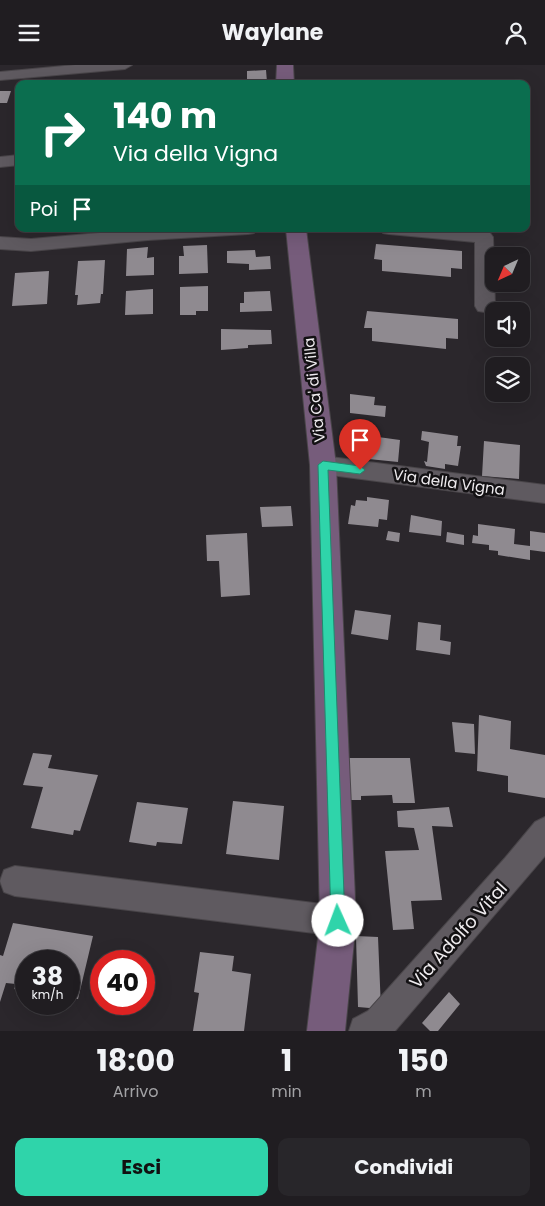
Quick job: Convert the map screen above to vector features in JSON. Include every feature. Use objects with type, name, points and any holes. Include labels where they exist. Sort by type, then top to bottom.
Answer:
[{"type":"street","points":[[0,76],[125,65]]},
{"type":"street","points":[[285,65],[285,80]]},
{"type":"street","points":[[0,162],[15,161]]},
{"type":"street","points":[[0,243],[31,245],[188,232]]},
{"type":"street","name":"Via Ca' di Villa","points":[[296,232],[323,465],[338,921],[326,1031]]},
{"type":"street","points":[[425,232],[484,237],[485,306]]},
{"type":"street","name":"Via della Vigna","points":[[323,465],[545,494]]},
{"type":"street","name":"Via Adolfo Vital","points":[[365,1031],[380,1023],[516,869],[545,831]]},
{"type":"street","points":[[15,881],[338,921]]},
{"type":"building","points":[[266,70],[267,80],[247,80],[247,71]]},
{"type":"building","points":[[0,91],[11,91],[7,103],[0,103]]},
{"type":"building","points":[[376,244],[462,251],[462,269],[451,268],[451,277],[382,271],[382,260],[374,259]]},
{"type":"building","points":[[207,245],[208,273],[179,274],[179,256],[184,256],[183,246]]},
{"type":"building","points":[[148,247],[147,258],[154,257],[154,275],[126,276],[127,249]]},
{"type":"building","points":[[255,250],[256,257],[270,256],[271,269],[249,270],[249,264],[227,263],[227,251]]},
{"type":"building","points":[[105,260],[103,294],[101,294],[100,303],[77,305],[78,295],[75,295],[78,261]]},
{"type":"building","points":[[49,271],[47,304],[12,306],[15,273]]},
{"type":"building","points":[[208,286],[208,311],[196,311],[196,315],[180,315],[180,287]]},
{"type":"building","points":[[153,289],[153,314],[125,315],[126,291]]},
{"type":"building","points":[[270,291],[272,311],[240,312],[240,303],[244,303],[244,292]]},
{"type":"building","points":[[367,311],[458,319],[458,339],[446,338],[446,349],[372,341],[372,328],[364,328]]},
{"type":"building","points":[[221,329],[271,330],[272,344],[248,345],[248,348],[221,350]]},
{"type":"building","points":[[350,394],[375,397],[374,405],[386,406],[385,417],[350,413]]},
{"type":"building","points":[[422,431],[458,436],[457,446],[461,446],[458,466],[445,464],[445,469],[426,466],[424,461],[427,462],[429,442],[421,440]]},
{"type":"building","points":[[349,433],[400,440],[398,462],[349,457],[350,444],[347,444]]},
{"type":"building","points":[[484,441],[520,445],[519,479],[482,476]]},
{"type":"building","points":[[367,497],[389,500],[387,520],[379,519],[378,527],[348,524],[351,505],[355,506],[356,500],[367,501]]},
{"type":"building","points":[[291,506],[293,526],[262,527],[260,507]]},
{"type":"building","points":[[411,515],[442,521],[441,536],[409,532]]},
{"type":"building","points":[[478,524],[515,529],[514,544],[530,546],[530,531],[545,533],[545,552],[530,550],[530,560],[498,555],[498,551],[489,550],[489,545],[472,543],[473,535],[478,536]]},
{"type":"building","points":[[388,531],[400,533],[399,542],[386,540]]},
{"type":"building","points":[[447,532],[464,535],[464,545],[446,542]]},
{"type":"building","points":[[247,533],[250,595],[221,597],[219,561],[207,561],[206,535]]},
{"type":"building","points":[[355,610],[391,615],[388,640],[351,634]]},
{"type":"building","points":[[418,622],[441,625],[440,640],[451,642],[450,655],[416,650]]},
{"type":"building","points":[[479,715],[511,721],[510,749],[545,755],[545,798],[508,792],[508,776],[477,771]]},
{"type":"building","points":[[452,722],[474,724],[475,754],[455,752]]},
{"type":"building","points":[[33,753],[52,755],[48,768],[98,775],[80,831],[74,830],[73,835],[31,828],[43,787],[23,785]]},
{"type":"building","points":[[347,758],[410,758],[415,803],[393,803],[392,795],[361,796],[361,800],[350,800]]},
{"type":"building","points":[[233,801],[284,806],[279,860],[226,854]]},
{"type":"building","points":[[137,802],[188,808],[182,844],[157,842],[156,846],[129,842]]},
{"type":"building","points":[[449,807],[453,827],[432,826],[442,900],[411,901],[414,929],[393,930],[385,851],[419,850],[414,828],[398,827],[397,811]]},
{"type":"building","points":[[13,923],[93,936],[80,991],[80,950],[15,950],[15,984],[6,983],[0,1002],[0,955],[3,956]]},
{"type":"building","points":[[356,936],[378,937],[381,1009],[358,1007]]},
{"type":"building","points":[[200,952],[234,956],[232,971],[251,974],[244,1031],[193,1031],[199,993],[194,992]]},
{"type":"building","points":[[449,992],[460,1004],[438,1031],[430,1031],[422,1023]]},
{"type":"route","points":[[338,921],[323,465],[360,470]]}]
